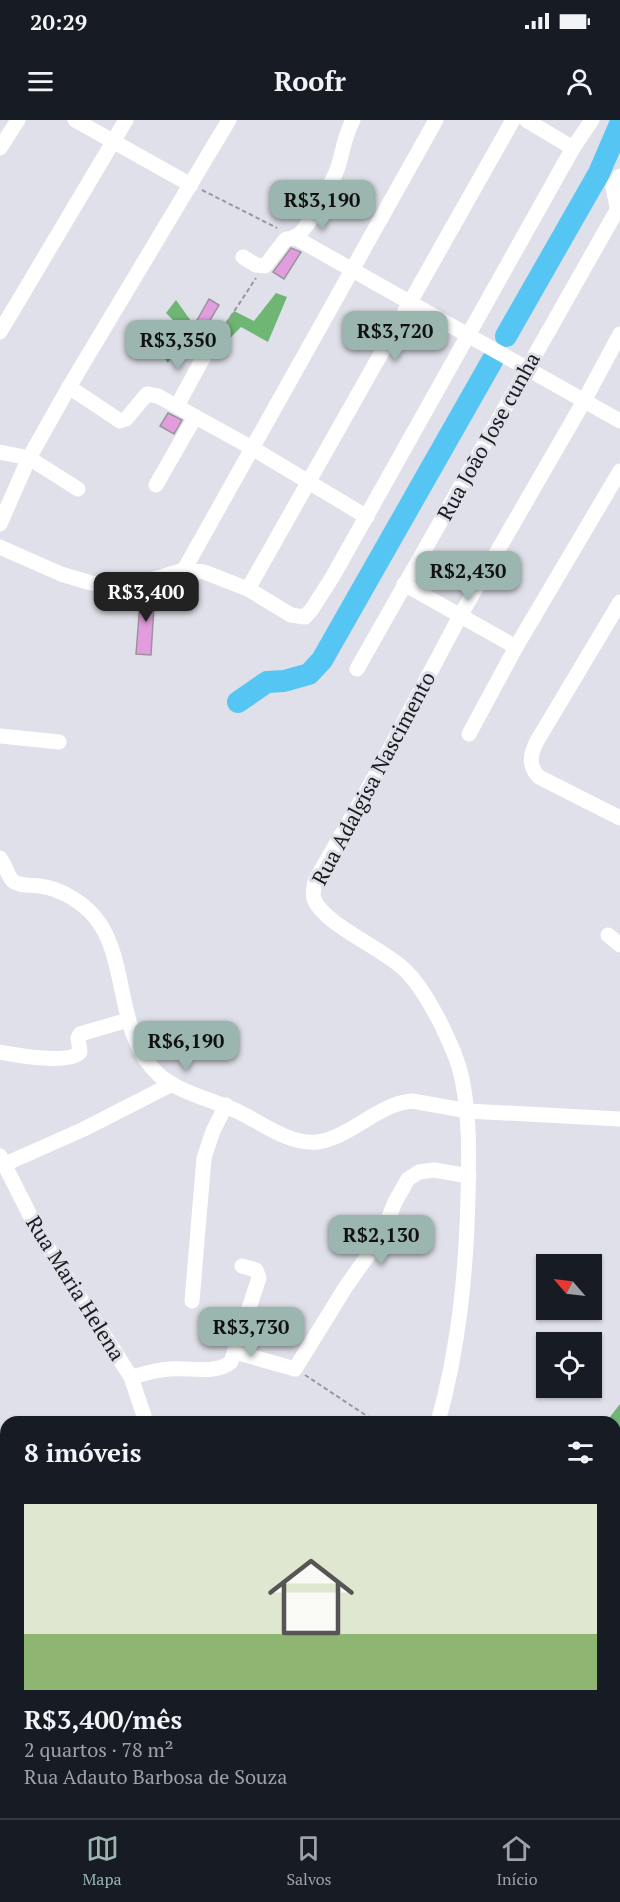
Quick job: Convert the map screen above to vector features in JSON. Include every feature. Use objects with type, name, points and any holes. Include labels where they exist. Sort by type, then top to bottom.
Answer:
[{"type":"street","points":[[0,148],[18,120]]},
{"type":"street","points":[[75,120],[191,185]]},
{"type":"street","points":[[0,332],[126,120]]},
{"type":"street","points":[[0,524],[29,458],[69,387],[229,120]]},
{"type":"street","points":[[243,256],[256,265],[265,266],[285,240],[294,237],[316,210],[338,168],[344,139],[353,120]]},
{"type":"street","points":[[184,570],[436,120]]},
{"type":"street","points":[[248,589],[513,120]]},
{"type":"street","points":[[526,120],[573,148]]},
{"type":"street","points":[[0,547],[61,574],[91,583],[118,584],[151,580],[184,570],[218,576],[248,589],[291,615],[305,617],[333,576],[573,148],[592,120]]},
{"type":"street","points":[[619,206],[613,187],[620,176]]},
{"type":"street","name":"Rua João Jose cunha","points":[[357,669],[619,206]]},
{"type":"street","points":[[294,237],[620,421]]},
{"type":"street","points":[[177,406],[208,349],[206,339],[194,331]]},
{"type":"street","name":"Rua Adalgisa Nascimento","points":[[439,1416],[455,1349],[463,1298],[469,1176],[468,1111],[462,1077],[449,1042],[414,980],[405,970],[333,921],[320,908],[313,896],[315,881],[379,769],[460,616],[620,334]]},
{"type":"street","points":[[69,387],[120,421],[126,419],[147,394],[158,396],[252,448],[367,517]]},
{"type":"street","points":[[156,485],[195,417]]},
{"type":"street","points":[[0,452],[29,458],[78,489]]},
{"type":"street","points":[[469,734],[516,647],[620,471]]},
{"type":"street","points":[[405,584],[516,647]]},
{"type":"street","points":[[620,602],[531,751],[532,766],[539,777],[620,818]]},
{"type":"street","points":[[0,736],[59,742]]},
{"type":"street","points":[[0,858],[6,864],[15,883],[61,891],[93,915],[101,925],[111,950],[128,1020],[148,1061],[159,1076],[172,1084],[226,1105],[293,1139],[312,1143],[327,1139],[383,1110],[404,1102],[419,1101],[468,1111],[620,1119]]},
{"type":"street","points":[[0,1053],[36,1058],[75,1057],[80,1052],[78,1038],[80,1034],[128,1020]]},
{"type":"street","points":[[2,1160],[84,1129],[172,1084]]},
{"type":"street","points":[[192,1301],[204,1158],[213,1131],[226,1105]]},
{"type":"street","name":"Rua Maria Helena","points":[[2,1160],[40,1237],[131,1377],[144,1416]]},
{"type":"street","points":[[235,1352],[296,1369],[334,1305],[381,1237],[395,1202],[408,1179],[419,1172],[434,1170],[469,1176]]},
{"type":"street","points":[[131,1377],[168,1369],[222,1367],[231,1362],[259,1278],[256,1270],[242,1266]]},
{"type":"path","points":[[191,185],[294,237]]},
{"type":"path","points":[[208,349],[265,266]]},
{"type":"path","points":[[296,1369],[367,1416]]},
{"type":"green space","points":[[276,293],[287,297],[268,342],[241,327],[229,339],[219,331],[234,311],[254,321]]},
{"type":"green space","points":[[176,300],[191,321],[168,363],[161,353],[177,324],[166,313]]},
{"type":"green space","points":[[620,1404],[620,1416],[611,1416]]},
{"type":"building","points":[[291,248],[301,252],[284,279],[273,272]]},
{"type":"building","points":[[209,299],[219,305],[206,327],[196,322]]},
{"type":"building","points":[[168,413],[182,420],[174,434],[160,426]]},
{"type":"building","points":[[155,589],[151,655],[136,654],[141,591]]},
{"type":"waterway","points":[[506,336],[599,173],[620,124]]},
{"type":"waterway","points":[[238,702],[267,682],[284,681],[309,674],[322,660],[492,361]]}]
